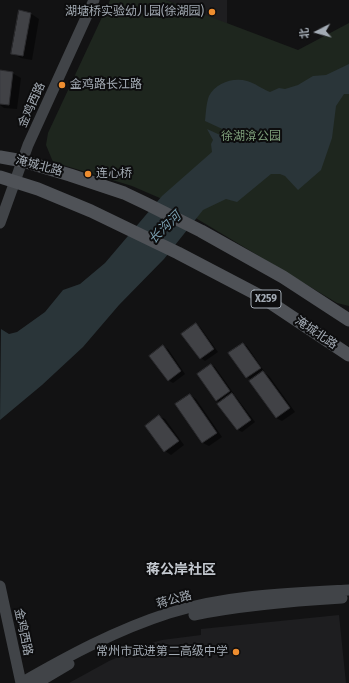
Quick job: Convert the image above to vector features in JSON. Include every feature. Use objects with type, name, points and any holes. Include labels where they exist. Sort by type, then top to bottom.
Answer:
[{"type":"main road","name":"淹城北路","points":[[0,157],[70,175],[124,193],[201,231],[283,277],[349,320]]},
{"type":"main road","name":"淹城北路","points":[[7,180],[38,189],[91,211],[178,252],[262,296],[343,345],[349,355]]},
{"type":"street","name":"金鸡西路","points":[[19,161],[29,127],[86,0]]},
{"type":"street","name":"金鸡西路","points":[[0,201],[7,180],[28,145],[94,0]]},
{"type":"street","name":"金鸡西路","points":[[0,223],[7,180]]},
{"type":"street","name":"金鸡西路","points":[[0,586],[21,683]]},
{"type":"street","name":"蒋公路","points":[[21,683],[70,654],[125,629],[170,613],[217,602],[281,593],[349,590]]},
{"type":"street","name":"蒋公路","points":[[37,683],[75,660],[132,634],[173,619],[225,608],[349,597]]},
{"type":"street","name":"金鸡西路","points":[[0,615],[14,683]]},
{"type":"shaded area","name":"湖塘桥实验幼儿园(徐湖园)","points":[[166,0],[227,0],[227,24]]},
{"type":"shaded area","name":"常州市武进第二高级中学","points":[[339,615],[346,683],[69,683],[109,661],[148,644],[162,640],[201,635],[201,629]]},
{"type":"green space","name":"徐湖渰公园","points":[[110,0],[166,0],[298,50],[349,23],[349,306],[337,303],[169,202],[132,186],[53,162],[46,145],[48,133]]},
{"type":"water","name":"长沟河","points":[[349,64],[349,94],[344,94],[336,106],[332,138],[321,170],[298,190],[285,176],[280,174],[271,174],[237,202],[226,199],[203,210],[164,259],[119,305],[83,347],[42,385],[0,420],[1,329],[9,334],[17,332],[45,312],[63,290],[80,284],[105,263],[162,196],[212,152],[211,144],[213,140],[207,129],[229,139],[231,133],[205,121],[207,102],[212,91],[220,84],[225,82],[242,80],[250,82],[270,92],[279,88],[285,89],[298,85],[313,76],[326,75]]},
{"type":"building","points":[[19,10],[31,13],[23,56],[11,54]]},
{"type":"building","points":[[0,70],[13,72],[9,105],[0,104]]},
{"type":"building","points":[[196,323],[214,349],[200,359],[181,334]]},
{"type":"building","points":[[243,343],[261,368],[246,378],[228,353]]},
{"type":"building","points":[[163,345],[181,371],[168,381],[149,356]]},
{"type":"building","points":[[211,364],[230,391],[216,401],[197,374]]},
{"type":"building","points":[[263,371],[290,408],[276,418],[249,381]]},
{"type":"building","points":[[232,393],[251,420],[237,430],[217,404]]},
{"type":"building","points":[[190,394],[217,433],[202,443],[175,404]]},
{"type":"building","points":[[159,415],[179,441],[164,452],[145,426]]},
{"type":"place","name":"湖塘桥实验幼儿园(徐湖园)","points":[[212,12]]},
{"type":"place","name":"金鸡路长江路","points":[[62,85]]},
{"type":"place","name":"连心桥","points":[[88,174]]},
{"type":"place","name":"常州市武进第二高级中学","points":[[236,652]]},
{"type":"district","name":"蒋公岸社区","points":[[181,570]]}]
